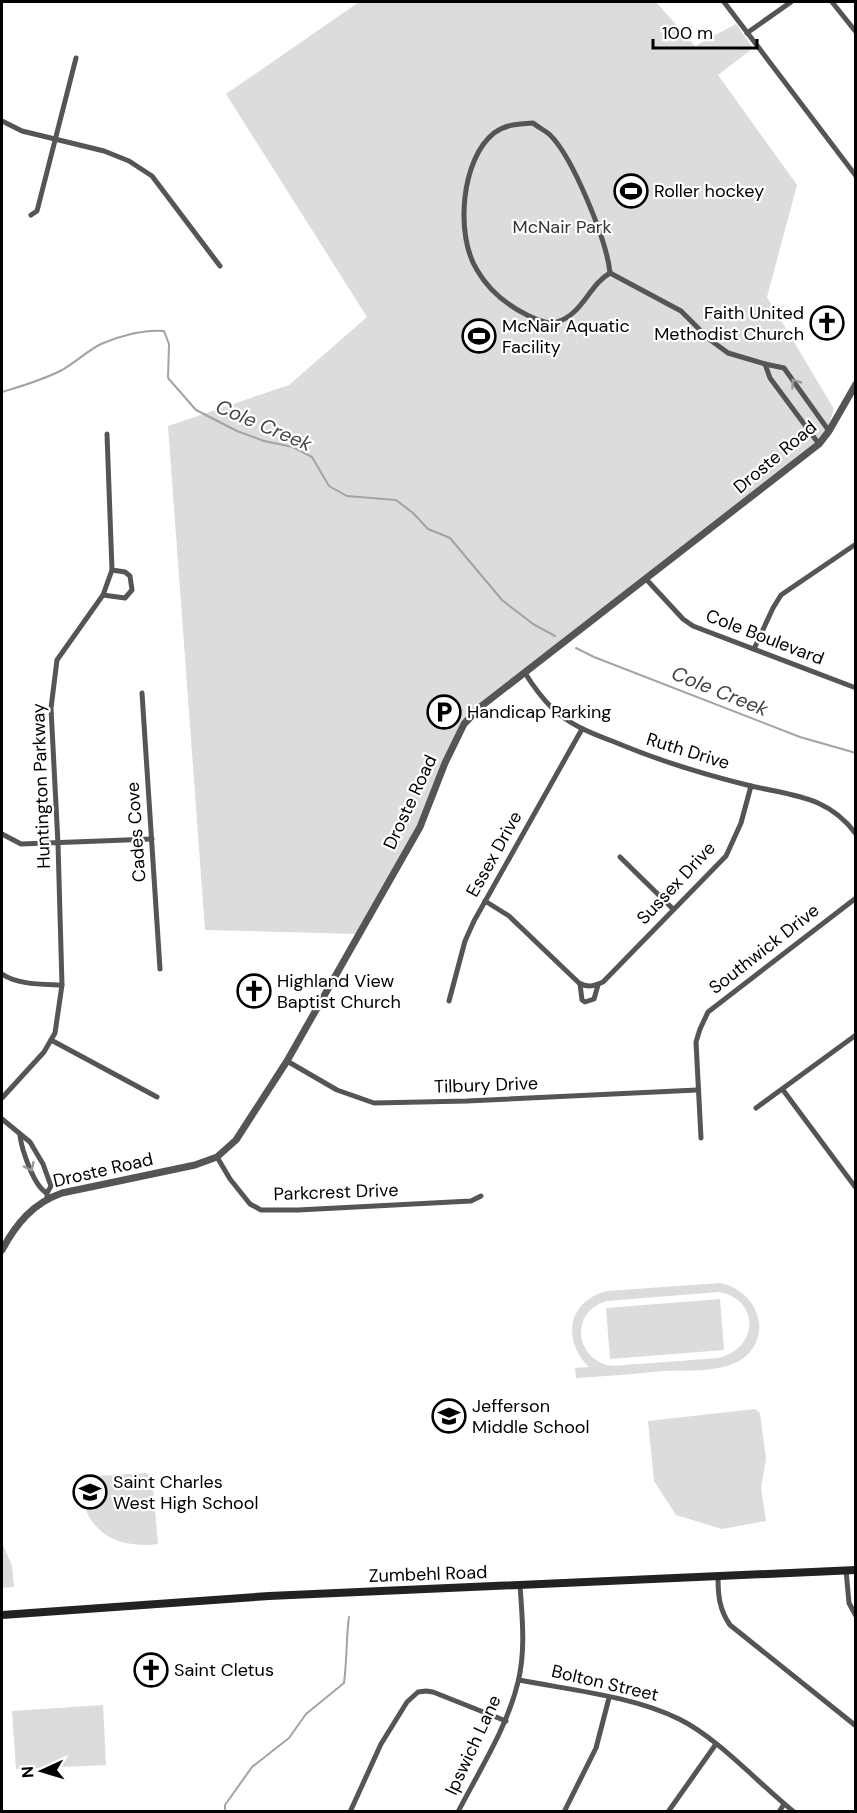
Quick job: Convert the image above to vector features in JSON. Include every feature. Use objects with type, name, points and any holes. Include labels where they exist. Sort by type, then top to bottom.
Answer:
[{"type":"main road","name":"Zumbehl Road","points":[[2,1615],[268,1596],[855,1570]]},
{"type":"street","points":[[724,2],[855,176]]},
{"type":"street","points":[[747,33],[791,2]]},
{"type":"street","points":[[832,2],[855,33]]},
{"type":"street","points":[[30,215],[37,211],[76,58]]},
{"type":"street","points":[[2,121],[22,131],[104,151],[129,161],[152,176],[220,266]]},
{"type":"street","points":[[533,123],[550,135],[566,158],[591,208],[609,260],[610,273],[600,279],[570,316],[556,323],[536,319],[515,309],[493,291],[476,268],[465,238],[463,204],[478,154],[496,132],[511,124],[533,123]]},
{"type":"street","points":[[610,273],[681,310],[709,339],[729,352],[784,368],[829,431]]},
{"type":"street","points":[[765,364],[770,378],[819,444]]},
{"type":"street","name":"Droste Road","points":[[2,1250],[23,1217],[47,1195],[195,1165],[217,1157],[241,1134],[287,1061],[420,827],[445,763],[464,724],[479,708],[819,444],[829,431],[855,384]]},
{"type":"street","name":"Huntington Parkway","points":[[2,1098],[44,1052],[55,1033],[62,985],[51,708],[57,660],[103,595],[112,570],[107,434]]},
{"type":"street","points":[[754,650],[781,595],[855,544]]},
{"type":"street","points":[[103,595],[124,598],[132,590],[130,576],[125,572],[112,570]]},
{"type":"street","name":"Cole Boulevard","points":[[646,579],[688,622],[855,688]]},
{"type":"street","name":"Ruth Drive","points":[[525,673],[535,689],[554,710],[582,729],[654,758],[818,803],[838,814],[855,834]]},
{"type":"street","name":"Cades Cove","points":[[142,693],[160,969]]},
{"type":"street","name":"Essex Drive","points":[[449,1001],[465,942],[485,901],[582,729]]},
{"type":"street","name":"Sussex Drive","points":[[485,901],[509,916],[580,984],[582,1000],[585,1002],[594,999],[598,985],[726,856],[741,823],[751,786]]},
{"type":"street","points":[[2,834],[21,844],[152,839]]},
{"type":"street","points":[[620,857],[673,909]]},
{"type":"street","name":"Southwick Drive","points":[[701,1138],[696,1042],[708,1012],[855,898]]},
{"type":"street","points":[[2,974],[9,979],[32,984],[62,985]]},
{"type":"street","points":[[580,984],[590,987],[598,985]]},
{"type":"street","points":[[756,1108],[855,1035]]},
{"type":"street","points":[[51,1041],[157,1097]]},
{"type":"street","name":"Tilbury Drive","points":[[287,1061],[337,1090],[374,1103],[478,1101],[697,1090]]},
{"type":"street","points":[[783,1090],[855,1188]]},
{"type":"street","points":[[2,1119],[30,1142],[43,1164],[51,1186],[47,1195],[38,1186],[25,1156],[20,1136]]},
{"type":"street","name":"Parkcrest Drive","points":[[217,1157],[230,1179],[250,1204],[261,1210],[471,1201],[481,1196]]},
{"type":"street","points":[[846,1570],[849,1603],[855,1616]]},
{"type":"street","points":[[718,1577],[718,1596],[723,1614],[730,1625],[855,1726]]},
{"type":"street","name":"Ipswich Lane","points":[[458,1812],[506,1721],[519,1680],[523,1639],[520,1585]]},
{"type":"street","name":"Bolton Street","points":[[519,1680],[648,1706],[682,1720],[716,1744],[794,1812]]},
{"type":"street","points":[[350,1812],[381,1744],[407,1701],[418,1692],[433,1692],[506,1721]]},
{"type":"street","points":[[564,1812],[596,1748],[609,1698]]},
{"type":"street","points":[[668,1812],[716,1744]]},
{"type":"street","points":[[779,1812],[784,1804]]},
{"type":"green space","name":"McNair Park","points":[[359,2],[656,2],[695,46],[736,24],[753,48],[718,75],[797,185],[767,297],[834,409],[825,436],[464,724],[420,827],[358,934],[205,930],[168,426],[289,385],[367,317],[226,94]]},
{"type":"green space","points":[[720,1283],[733,1287],[744,1294],[752,1304],[759,1326],[758,1338],[752,1349],[742,1359],[724,1367],[576,1378],[575,1368],[589,1367],[580,1357],[575,1346],[572,1334],[573,1323],[584,1303],[607,1291]],"holes":[[[719,1292],[732,1296],[742,1304],[747,1313],[748,1334],[742,1344],[719,1358],[611,1366],[591,1356],[582,1342],[581,1330],[586,1315],[597,1305],[607,1301]]]},
{"type":"green space","points":[[720,1299],[724,1350],[610,1359],[606,1308]]},
{"type":"green space","points":[[755,1409],[760,1413],[766,1459],[761,1488],[766,1521],[722,1529],[676,1515],[654,1481],[648,1421]]},
{"type":"green space","points":[[146,1473],[152,1476],[158,1544],[126,1543],[101,1531],[85,1509],[80,1477]]},
{"type":"green space","points":[[2,1542],[12,1566],[14,1587],[2,1588]]},
{"type":"green space","points":[[103,1705],[106,1765],[16,1769],[12,1711]]},
{"type":"waterway","name":"Cole Creek","points":[[2,392],[55,374],[108,341],[140,332],[164,331],[169,344],[168,378],[196,410],[237,431],[264,441],[293,447],[312,457],[329,486],[347,496],[396,500],[428,529],[450,538],[502,600],[533,624],[555,636]]},
{"type":"waterway","name":"Cole Creek","points":[[576,648],[800,737],[856,753]]},
{"type":"waterway","points":[[225,1812],[225,1805],[252,1767],[289,1738],[306,1714],[344,1683],[349,1617]]},
{"type":"place","name":"Roller hockey","points":[[631,191]]},
{"type":"place","name":"Faith United Methodist Church","points":[[827,323]]},
{"type":"place","name":"McNair Aquatic Facility","points":[[479,336]]},
{"type":"place","name":"Handicap Parking","points":[[444,712]]},
{"type":"place","name":"Highland View Baptist Church","points":[[254,991]]},
{"type":"place","name":"Jefferson Middle School","points":[[449,1416]]},
{"type":"place","name":"Saint Charles West High School","points":[[90,1492]]},
{"type":"place","name":"Saint Cletus","points":[[151,1670]]}]
